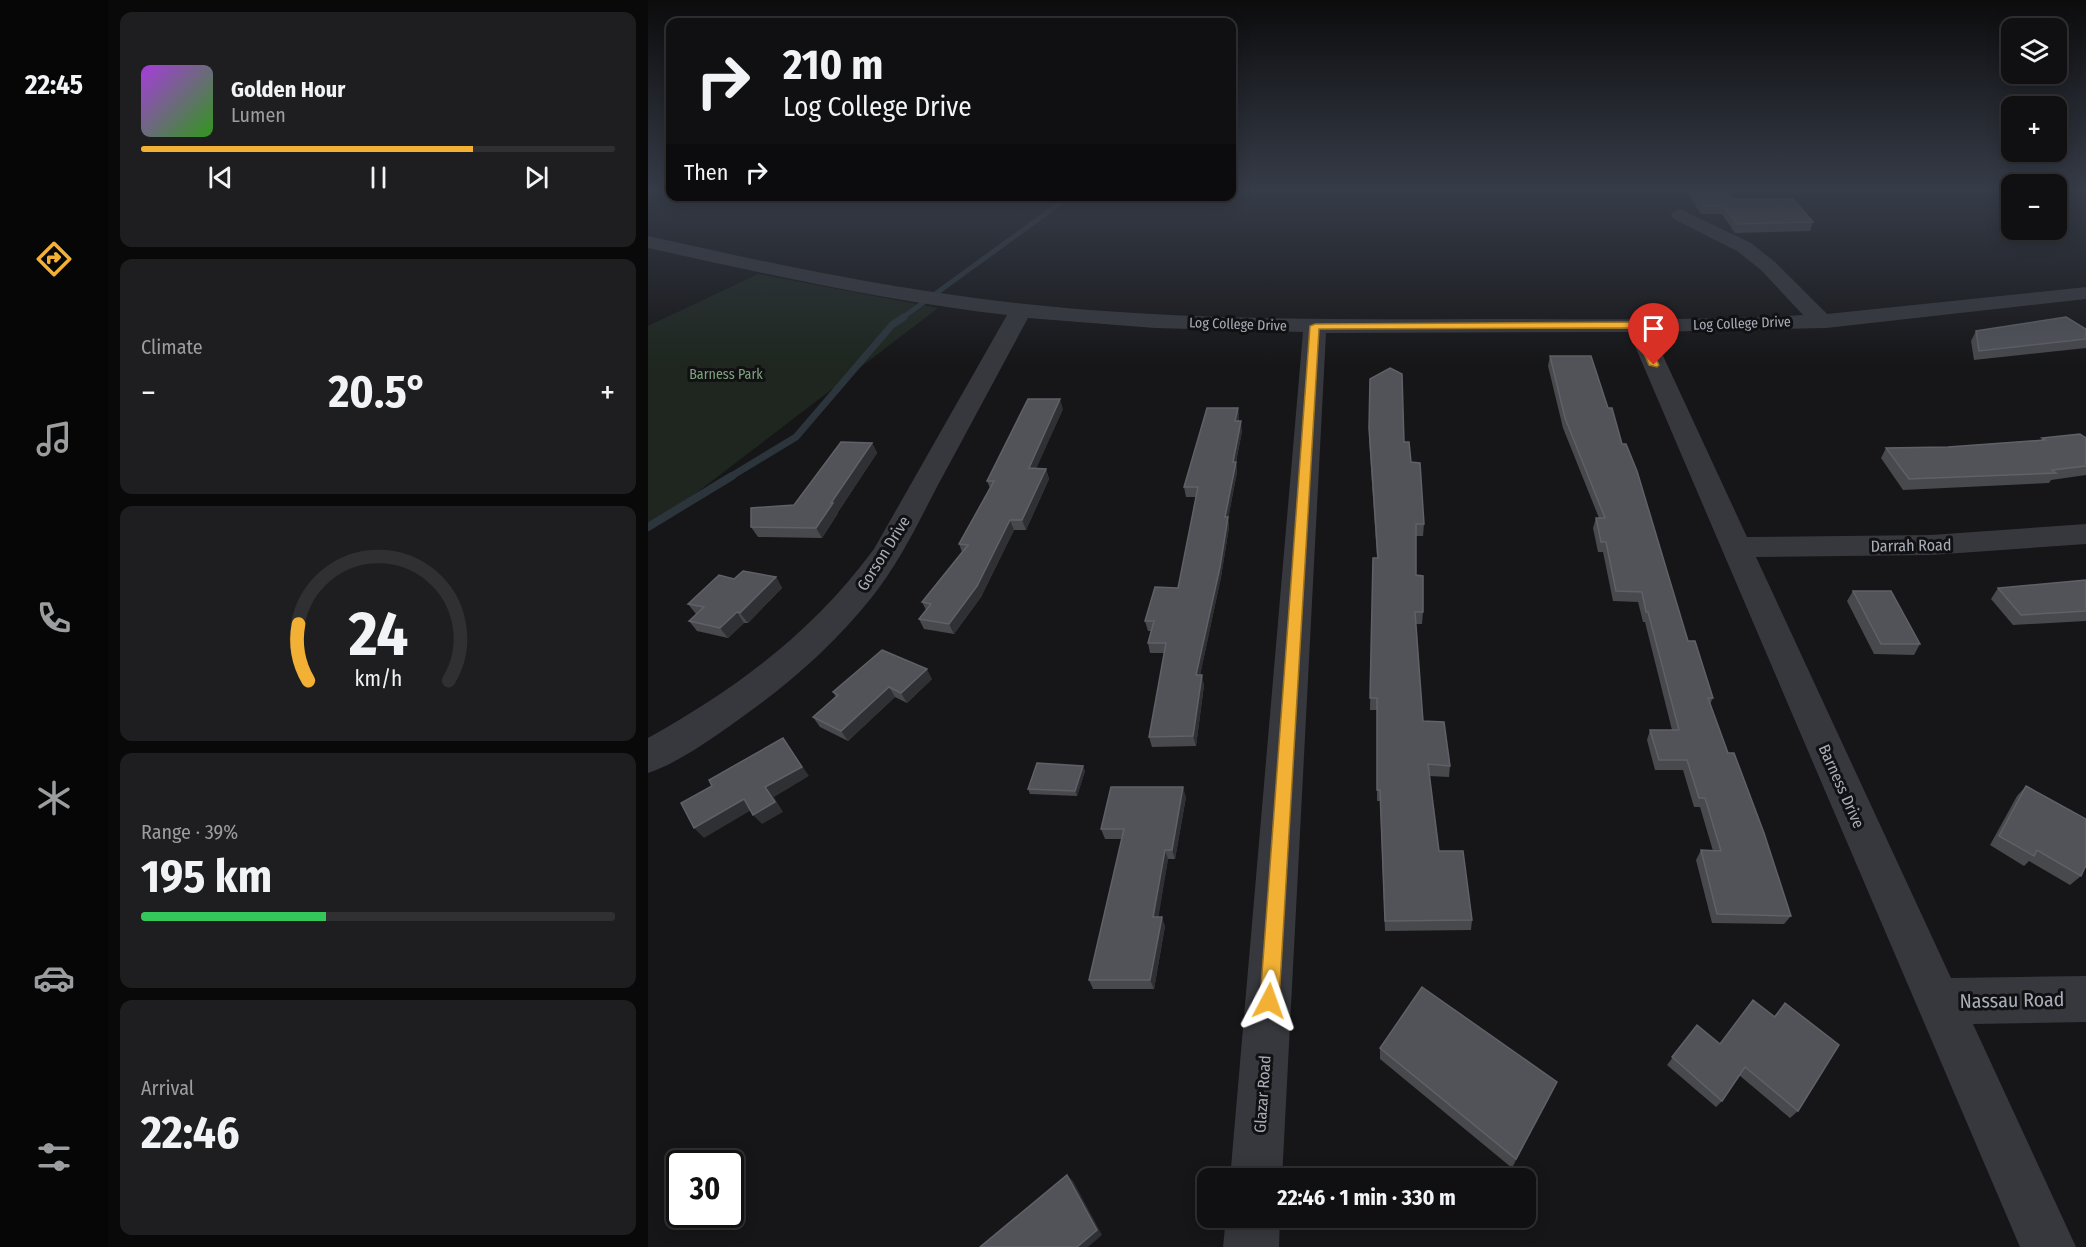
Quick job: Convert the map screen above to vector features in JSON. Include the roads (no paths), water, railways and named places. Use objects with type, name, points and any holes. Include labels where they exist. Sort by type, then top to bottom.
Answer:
[{"type":"street","name":"Log College Drive","points":[[682,249],[918,297],[1021,310],[1178,322],[1315,326],[1637,325],[1821,321],[2086,293]]},
{"type":"street","points":[[1747,249],[1768,266],[1821,321]]},
{"type":"street","name":"Gorson Drive","points":[[648,757],[723,712],[778,673],[854,599],[886,554],[1021,310]]},
{"type":"street","name":"Barness Drive","points":[[1637,325],[2048,1247]]},
{"type":"street","name":"Glazar Road","points":[[1257,1168],[1315,326]]},
{"type":"street","name":"Darrah Road","points":[[1735,547],[1931,545],[2086,534]]},
{"type":"street","name":"Nassau Road","points":[[1937,1001],[2086,999]]},
{"type":"street","points":[[1251,1247],[1252,1228]]},
{"type":"waterway","points":[[902,318],[997,249]]},
{"type":"waterway","points":[[730,477],[796,437],[892,325],[904,317]]},
{"type":"waterway","points":[[648,527],[732,476]]},
{"type":"park label","name":"Barness Park","points":[[726,374]]}]
